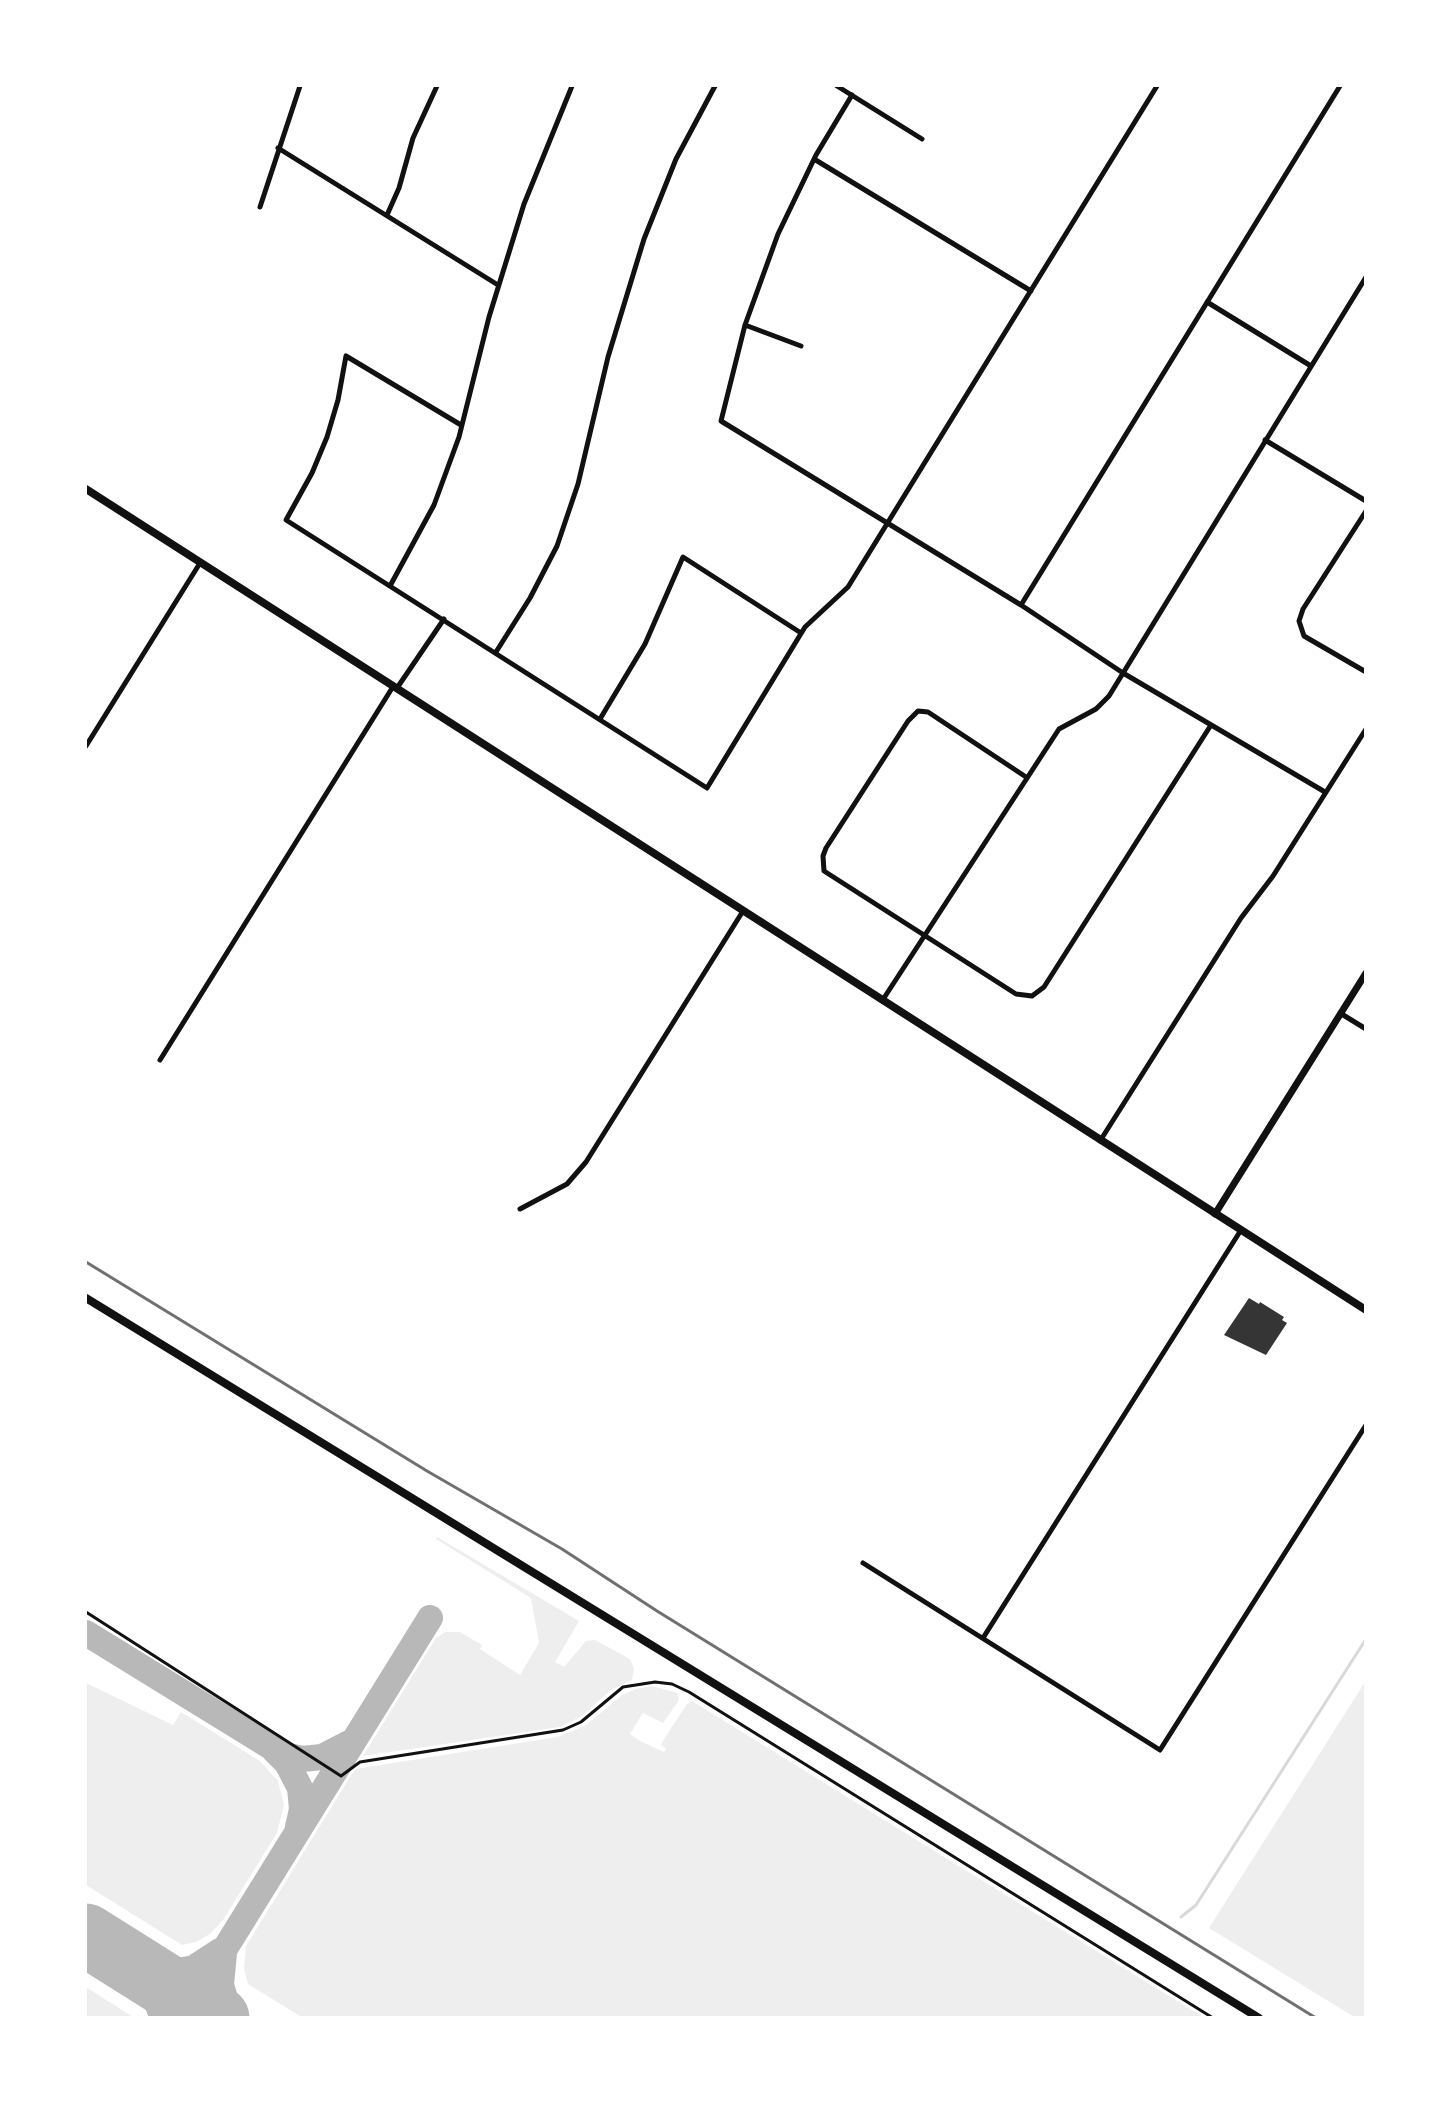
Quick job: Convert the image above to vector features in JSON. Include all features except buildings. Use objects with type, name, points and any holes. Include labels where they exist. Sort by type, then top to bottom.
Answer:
[{"type":"main road","points":[[86,489],[1365,1310]]},
{"type":"main road","points":[[86,1298],[1259,2018]]},
{"type":"street","points":[[260,207],[300,86]]},
{"type":"street","points":[[387,215],[399,188],[413,138],[437,86]]},
{"type":"street","points":[[390,586],[434,505],[461,425],[498,285],[524,204],[572,86]]},
{"type":"street","points":[[496,652],[530,598],[557,546],[578,484],[608,357],[644,239],[676,159],[715,86]]},
{"type":"street","points":[[837,86],[922,139]]},
{"type":"street","points":[[461,425],[346,356],[338,400],[327,437],[312,473],[286,520],[707,788],[801,633],[814,616],[849,587],[1157,86]]},
{"type":"street","points":[[1021,604],[1340,86]]},
{"type":"street","points":[[852,95],[814,159],[778,234],[745,326],[721,421],[1021,604],[1123,673],[1325,792]]},
{"type":"street","points":[[278,148],[498,285]]},
{"type":"street","points":[[814,159],[1031,291]]},
{"type":"street","points":[[882,1002],[1059,729],[1096,709],[1109,696],[1365,277]]},
{"type":"street","points":[[1207,302],[1311,366]]},
{"type":"street","points":[[745,326],[801,346]]},
{"type":"street","points":[[1265,440],[1365,501]]},
{"type":"street","points":[[1365,511],[1303,609],[1299,621],[1304,636],[1365,672]]},
{"type":"street","points":[[600,719],[645,644],[683,556],[801,633]]},
{"type":"street","points":[[86,746],[200,563]]},
{"type":"street","points":[[160,1060],[395,687],[444,619]]},
{"type":"street","points":[[1026,777],[928,712],[918,711],[908,721],[822,856],[824,871],[1016,994],[1030,997],[1044,987],[1211,725]]},
{"type":"street","points":[[1100,1141],[1241,918],[1273,876],[1365,729]]},
{"type":"street","points":[[520,1209],[567,1184],[586,1161],[743,911]]},
{"type":"street","points":[[1215,1214],[1365,973]]},
{"type":"street","points":[[1340,1013],[1365,1029]]},
{"type":"street","points":[[983,1638],[1241,1230]]},
{"type":"street","points":[[863,1563],[1160,1750],[1365,1425]]},
{"type":"lane","points":[[86,1612],[341,1776],[360,1762],[563,1730],[581,1722],[623,1687],[655,1682],[672,1684],[709,1704],[1213,2018]]},
{"type":"shaded area","points":[[437,1537],[579,1621],[555,1662],[564,1667],[586,1641],[595,1640],[630,1659],[634,1669],[632,1680],[611,1690],[582,1716],[560,1727],[363,1756],[436,1638],[445,1632],[460,1632],[482,1645],[480,1649],[520,1675],[539,1643],[531,1598],[436,1539]]},
{"type":"shaded area","points":[[1365,1682],[1366,2017],[1356,2018],[1209,1928]]},
{"type":"shaded area","points":[[86,1683],[173,1725],[181,1712],[260,1761],[278,1781],[284,1805],[277,1833],[223,1920],[210,1934],[196,1942],[182,1945],[86,1885]]},
{"type":"shaded area","points":[[652,1686],[678,1693],[679,1700],[663,1723],[643,1713],[630,1734],[640,1741],[664,1752],[666,1749],[661,1745],[664,1739],[687,1704],[692,1701],[1203,2017],[303,2018],[248,1984],[244,1968],[246,1946],[355,1769],[557,1737],[585,1726],[622,1695]]},
{"type":"shaded area","points":[[86,1987],[133,2017],[86,2017]]},
{"type":"waterway","points":[[1181,1917],[1196,1905],[1366,1639]]},
{"type":"taxiway","points":[[182,2018],[430,1618]]},
{"type":"taxiway","points":[[86,1633],[284,1755],[302,1759],[322,1757],[353,1741]]},
{"type":"taxiway","points":[[274,1750],[287,1763],[300,1788],[302,1809],[298,1827]]},
{"type":"taxiway","points":[[126,1960],[148,1969],[173,1972],[194,1968],[220,1951]]},
{"type":"taxiway","points":[[224,1953],[221,1985],[234,2018]]},
{"type":"taxiway","points":[[128,1963],[150,1985],[163,2018]]},
{"type":"runway","points":[[86,1935],[218,2018]]},
{"type":"railway","points":[[86,1262],[427,1471],[562,1549],[657,1611],[1316,2018]]}]
